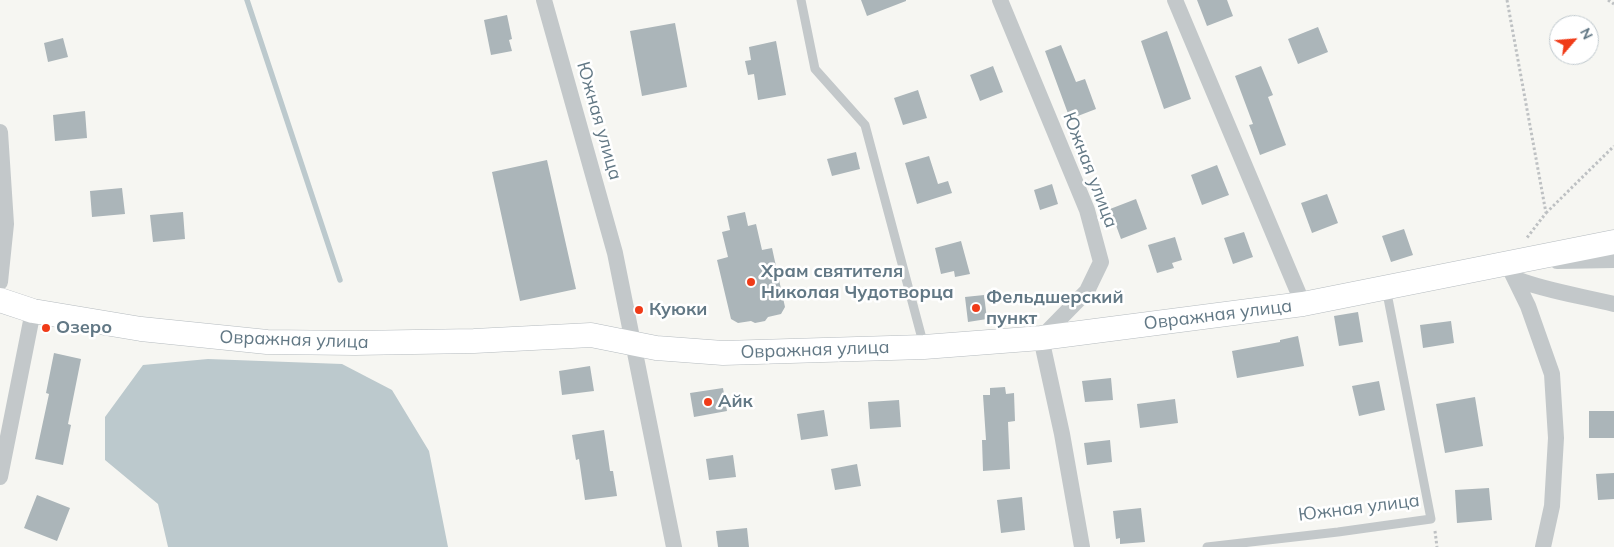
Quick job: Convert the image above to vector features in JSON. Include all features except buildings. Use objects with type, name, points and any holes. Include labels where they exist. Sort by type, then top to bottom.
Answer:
[{"type":"street","name":"Южная улица","points":[[544,0],[615,253],[644,346],[674,547]]},
{"type":"street","name":"Южная улица","points":[[1000,0],[1087,210],[1101,262],[1087,291],[1041,338]]},
{"type":"street","points":[[1175,0],[1303,304]]},
{"type":"street","points":[[0,132],[6,224],[0,282]]},
{"type":"street","name":"Овражная улица","points":[[0,300],[34,311],[164,332],[267,342],[464,341],[591,335],[644,346],[723,353],[924,347],[1041,338],[1303,304],[1386,288],[1511,271],[1614,242]]},
{"type":"street","points":[[1511,271],[1614,260]]},
{"type":"street","points":[[1511,271],[1532,286],[1578,294],[1614,304]]},
{"type":"street","points":[[1511,271],[1528,306],[1552,374],[1556,438],[1552,506],[1543,547]]},
{"type":"street","points":[[0,477],[2,458],[34,311]]},
{"type":"street","points":[[1041,338],[1062,434],[1082,547]]},
{"type":"lane","points":[[801,0],[815,69],[865,125],[924,347]]},
{"type":"lane","name":"Южная улица","points":[[1206,547],[1431,519],[1386,288]]},
{"type":"path","points":[[1507,0],[1546,213]]},
{"type":"path","points":[[1608,0],[1614,4]]},
{"type":"path","points":[[1511,271],[1546,213],[1614,146]]},
{"type":"shaded area","points":[[208,359],[342,364],[392,390],[429,451],[448,547],[168,547],[158,504],[105,460],[105,417],[143,365]]},
{"type":"waterway","points":[[247,0],[340,280]]},
{"type":"place","name":"Храм святителя Николая Чудотворца","points":[[751,282]]},
{"type":"place","name":"Фельдшерский пункт","points":[[976,308]]},
{"type":"place","name":"Куюки","points":[[639,310]]},
{"type":"place","name":"Озеро","points":[[46,328]]},
{"type":"place","name":"Айк","points":[[708,402]]}]
